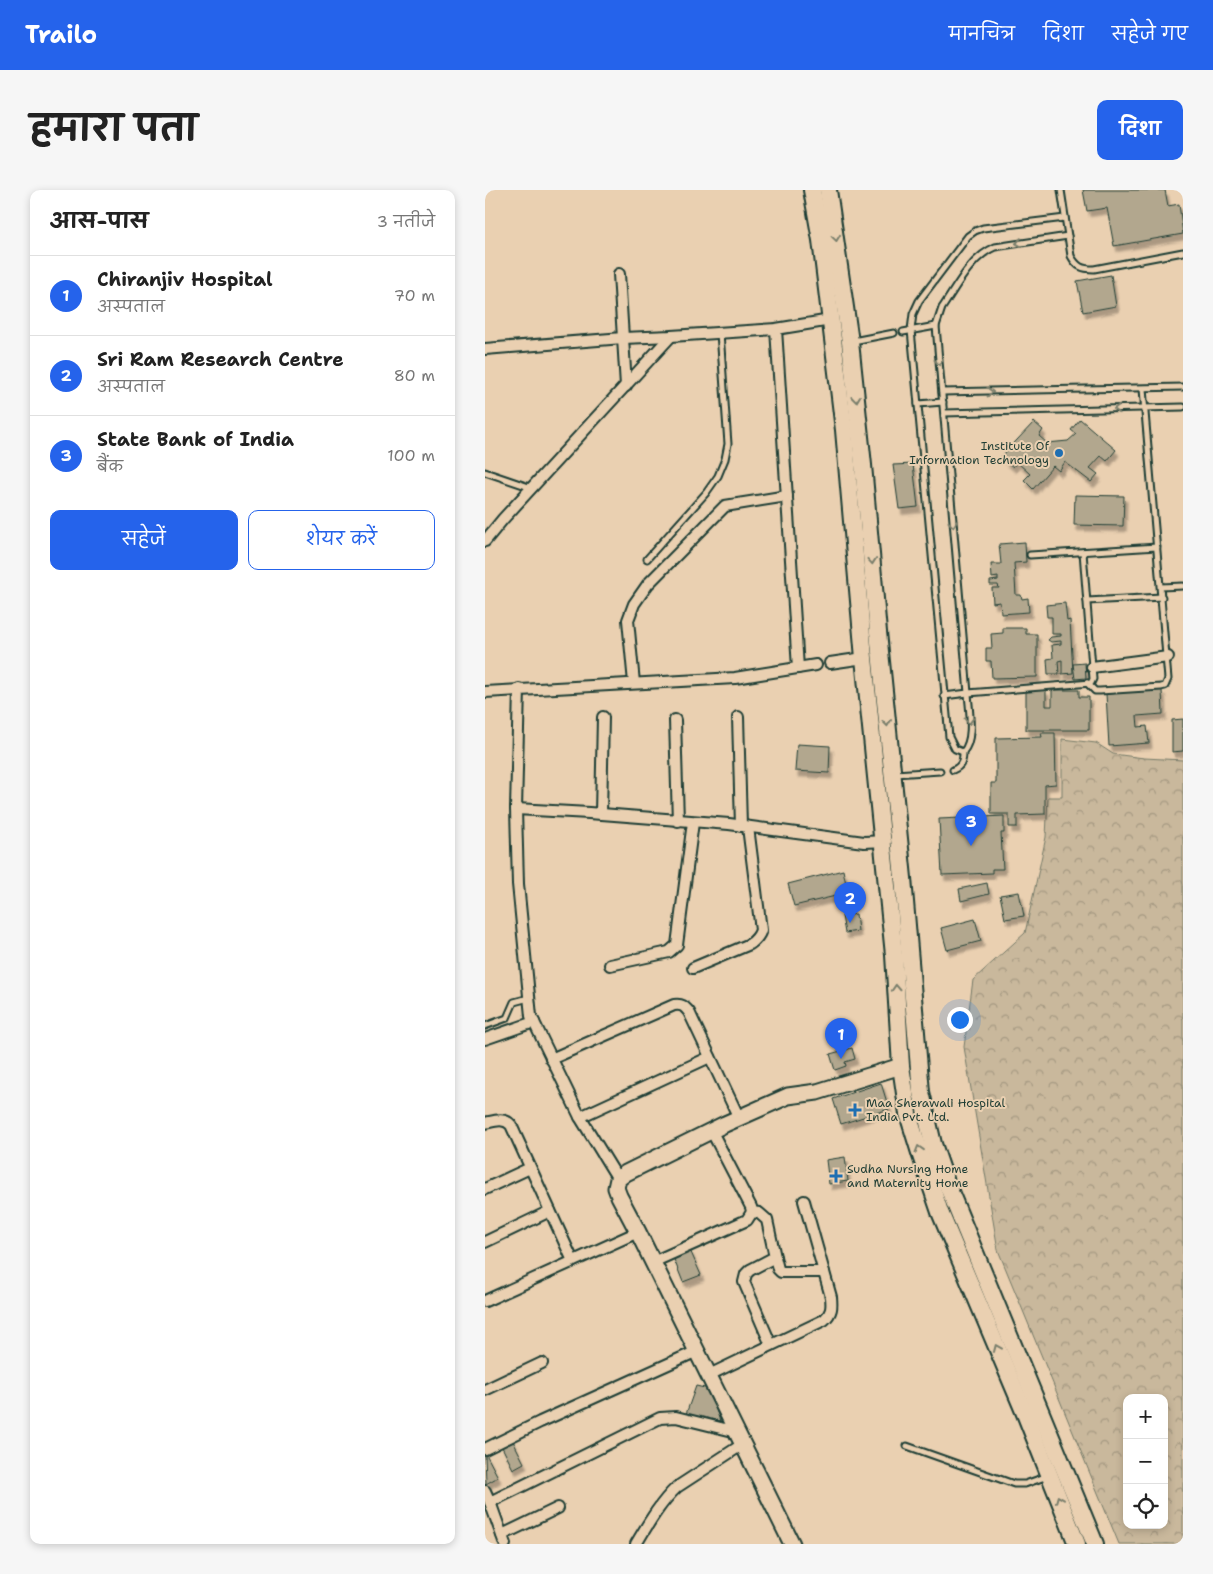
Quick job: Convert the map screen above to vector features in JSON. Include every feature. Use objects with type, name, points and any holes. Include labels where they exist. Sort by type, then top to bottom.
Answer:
[{"type":"main road","points":[[811,190],[821,240],[831,320],[842,343],[863,465],[892,774],[891,841],[895,955],[901,1066],[908,1114],[940,1212],[1077,1544]]},
{"type":"main road","points":[[828,190],[842,343],[845,430],[864,658],[891,841],[921,1092],[933,1144],[946,1182],[1095,1544]]},
{"type":"street","points":[[619,274],[626,386]]},
{"type":"street","points":[[485,350],[623,338],[776,329],[831,320]]},
{"type":"street","points":[[776,329],[798,668]]},
{"type":"street","points":[[485,541],[531,488],[671,336]]},
{"type":"street","points":[[633,683],[628,620],[634,604],[648,584],[725,506],[787,496]]},
{"type":"street","points":[[1092,667],[1167,657]]},
{"type":"street","points":[[830,663],[864,658]]},
{"type":"street","points":[[485,692],[735,678],[815,665]]},
{"type":"street","points":[[519,689],[516,809],[518,884],[531,1016],[580,1117],[618,1179]]},
{"type":"street","points":[[601,814],[603,717]]},
{"type":"street","points":[[693,968],[750,944],[756,940],[761,930],[744,826],[738,717]]},
{"type":"street","points":[[675,720],[678,821]]},
{"type":"street","points":[[516,809],[744,826],[864,842],[891,841]]},
{"type":"street","points":[[610,965],[669,952],[677,945],[693,822]]},
{"type":"street","points":[[551,1059],[674,1004],[680,1004],[685,1006],[689,1012],[739,1118]]},
{"type":"street","points":[[485,1040],[534,1022]]},
{"type":"street","points":[[580,1117],[710,1057]]},
{"type":"street","points":[[792,1544],[619,1196],[616,1188],[618,1179],[626,1173],[711,1130],[788,1096],[817,1092],[901,1066]]},
{"type":"street","points":[[485,1123],[503,1120],[511,1125],[573,1261]]},
{"type":"street","points":[[653,1262],[747,1220],[752,1212],[711,1130]]},
{"type":"street","points":[[485,1189],[530,1168]]},
{"type":"street","points":[[709,1375],[824,1320],[830,1314],[832,1307],[831,1297],[804,1201]]},
{"type":"street","points":[[485,1242],[550,1211]]},
{"type":"street","points":[[752,1212],[759,1213],[767,1220],[778,1269],[781,1272],[824,1272]]},
{"type":"street","points":[[485,1301],[638,1232]]},
{"type":"street","points":[[771,1345],[744,1282],[744,1277],[749,1270],[775,1257]]},
{"type":"street","points":[[485,1449],[697,1351]]},
{"type":"street","points":[[485,1390],[542,1363]]},
{"type":"street","points":[[490,1502],[660,1418],[676,1417],[740,1438]]},
{"type":"street","points":[[636,1544],[653,1516],[673,1491],[740,1438]]},
{"type":"street","points":[[485,1491],[503,1540],[558,1508]]},
{"type":"lane","points":[[1061,190],[1071,256],[1076,265],[1083,269],[1095,269],[1183,252]]},
{"type":"lane","points":[[963,752],[955,749],[950,743],[911,330],[913,314],[919,301],[968,236],[975,231],[983,228],[1065,218]]},
{"type":"lane","points":[[953,770],[960,767],[963,760],[963,752],[970,738],[968,693],[937,326],[942,308],[975,260],[985,251],[995,247],[1068,236]]},
{"type":"lane","points":[[903,332],[937,326]]},
{"type":"lane","points":[[647,559],[706,493],[718,476],[725,459],[728,444],[720,333]]},
{"type":"lane","points":[[842,343],[894,333]]},
{"type":"lane","points":[[942,392],[1183,387]]},
{"type":"lane","points":[[1087,683],[1095,691],[1161,687],[1165,686],[1168,679],[1143,389]]},
{"type":"lane","points":[[918,404],[943,402]]},
{"type":"lane","points":[[944,412],[1183,407]]},
{"type":"lane","points":[[485,472],[531,488]]},
{"type":"lane","points":[[1030,555],[1157,547]]},
{"type":"lane","points":[[945,696],[1091,683],[1093,679],[1083,552]]},
{"type":"lane","points":[[1161,587],[1183,586]]},
{"type":"lane","points":[[1087,601],[1162,597]]},
{"type":"lane","points":[[892,774],[940,771]]},
{"type":"lane","points":[[485,1026],[507,1018],[515,1002],[529,998]]},
{"type":"lane","points":[[907,1446],[1014,1484],[1025,1484],[1050,1476]]},
{"type":"green space","points":[[1062,739],[1096,743],[1113,754],[1183,760],[1183,1544],[1119,1544],[998,1250],[964,1047],[973,980],[1025,933],[1046,837],[1048,797],[1062,797]]},
{"type":"building","points":[[1083,190],[1165,190],[1168,206],[1179,204],[1183,234],[1114,246],[1107,208],[1087,211]]},
{"type":"building","points":[[1111,275],[1116,306],[1083,312],[1077,281]]},
{"type":"building","name":"Institute Of Information Technology","points":[[1080,419],[1116,450],[1107,461],[1101,456],[1090,468],[1098,474],[1091,482],[1065,462],[1059,471],[1053,466],[1033,489],[1024,480],[1030,474],[1017,462],[1013,467],[1001,457],[1034,422],[1043,430],[1039,436],[1047,443],[1068,441],[1076,434],[1071,430]]},
{"type":"building","points":[[913,464],[918,507],[899,509],[893,465]]},
{"type":"building","points":[[1075,495],[1124,496],[1123,526],[1074,525]]},
{"type":"building","points":[[1025,542],[1026,562],[1014,563],[1016,595],[1021,595],[1022,599],[1028,598],[1029,612],[1001,614],[1000,602],[993,603],[992,588],[999,588],[998,585],[990,585],[990,581],[998,580],[998,577],[992,578],[991,564],[1001,564],[999,544]]},
{"type":"building","points":[[1065,603],[1067,621],[1070,620],[1073,673],[1062,674],[1062,660],[1058,661],[1059,674],[1048,674],[1047,659],[1053,658],[1052,645],[1061,644],[1061,641],[1051,642],[1048,640],[1051,637],[1061,636],[1061,634],[1052,634],[1052,617],[1047,617],[1046,605]]},
{"type":"building","points":[[1003,628],[1026,628],[1026,634],[1037,634],[1037,677],[992,678],[991,661],[986,661],[986,648],[992,648],[991,634],[1003,633]]},
{"type":"building","points":[[1085,663],[1086,678],[1075,679],[1073,664]]},
{"type":"building","points":[[1026,690],[1046,690],[1046,706],[1052,706],[1052,690],[1079,690],[1079,697],[1089,697],[1089,730],[1026,730]]},
{"type":"building","points":[[1162,690],[1163,714],[1137,716],[1138,727],[1147,726],[1149,743],[1109,746],[1106,694]]},
{"type":"building","points":[[1183,719],[1183,751],[1172,752],[1172,720]]},
{"type":"building","points":[[1041,733],[1055,733],[1056,784],[1045,785],[1045,814],[1017,815],[1017,827],[1009,827],[1009,814],[991,814],[991,783],[996,783],[996,738],[1042,737]]},
{"type":"building","points":[[797,744],[830,746],[829,773],[795,771]]},
{"type":"building","points":[[1004,816],[1004,833],[1001,833],[1003,869],[992,869],[992,873],[942,875],[939,819]]},
{"type":"building","points":[[843,870],[848,893],[794,906],[788,884]]},
{"type":"building","points":[[987,883],[989,894],[961,901],[959,889]]},
{"type":"building","points":[[1019,892],[1024,916],[1005,919],[1000,895]]},
{"type":"building","points":[[856,914],[858,931],[845,933],[842,916]]},
{"type":"building","points":[[975,919],[981,941],[947,950],[941,928]]},
{"type":"building","points":[[852,1048],[855,1059],[845,1062],[846,1066],[835,1070],[830,1054]]},
{"type":"building","points":[[881,1083],[889,1109],[841,1124],[833,1099]]},
{"type":"building","points":[[845,1157],[848,1181],[829,1184],[826,1160]]},
{"type":"building","points":[[690,1250],[701,1275],[683,1282],[673,1257]]},
{"type":"building","points":[[696,1386],[709,1389],[720,1421],[686,1414]]},
{"type":"building","points":[[512,1439],[524,1463],[513,1469],[501,1445]]},
{"type":"building","points":[[485,1455],[498,1477],[486,1484]]},
{"type":"place","name":"Institute Of Information Technology","points":[[1059,453]]},
{"type":"place","name":"State Bank of India","points":[[971,846]]},
{"type":"place","name":"Sri Ram Research Centre","points":[[850,923]]},
{"type":"place","name":"Chiranjiv Hospital","points":[[841,1059]]},
{"type":"place","name":"Maa Sherawali Hospital India Pvt. Ltd.","points":[[855,1110]]},
{"type":"place","name":"Sudha Nursing Home and Maternity Home","points":[[836,1176]]}]
